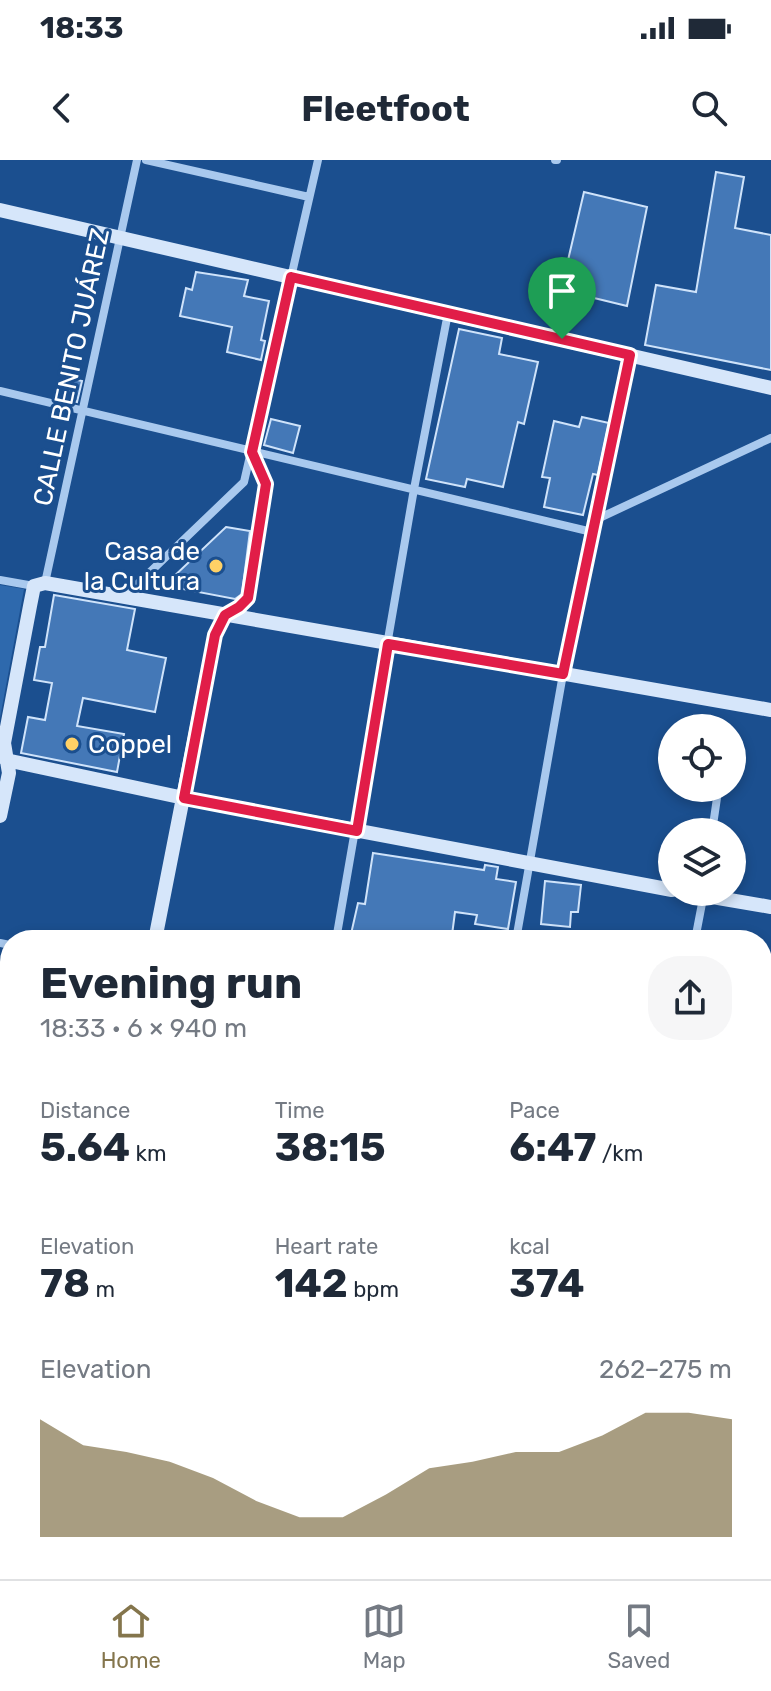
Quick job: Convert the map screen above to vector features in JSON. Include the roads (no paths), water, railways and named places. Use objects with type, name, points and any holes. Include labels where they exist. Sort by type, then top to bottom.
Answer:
[{"type":"main road","points":[[0,210],[771,388]]},
{"type":"main road","points":[[0,816],[9,773],[4,743],[39,585],[124,596],[771,710]]},
{"type":"main road","points":[[157,930],[215,635],[225,615]]},
{"type":"main road","points":[[6,760],[184,798],[658,887]]},
{"type":"main road","points":[[746,902],[771,907]]},
{"type":"street","name":"CALLE BENITO JUÁREZ","points":[[39,585],[84,409],[137,160]]},
{"type":"street","points":[[146,160],[309,197]]},
{"type":"street","points":[[124,596],[244,482],[318,160]]},
{"type":"street","points":[[338,930],[414,489],[448,313]]},
{"type":"street","points":[[518,930],[563,674],[630,355]]},
{"type":"street","points":[[0,391],[592,532]]},
{"type":"street","points":[[595,520],[771,438]]},
{"type":"street","points":[[225,615],[248,598],[266,484],[252,452]]},
{"type":"street","points":[[0,580],[39,585]]},
{"type":"street","points":[[697,930],[702,906]]},
{"type":"place","name":"Casa de la Cultura","points":[[216,566]]},
{"type":"place","name":"Coppel","points":[[72,744]]}]
